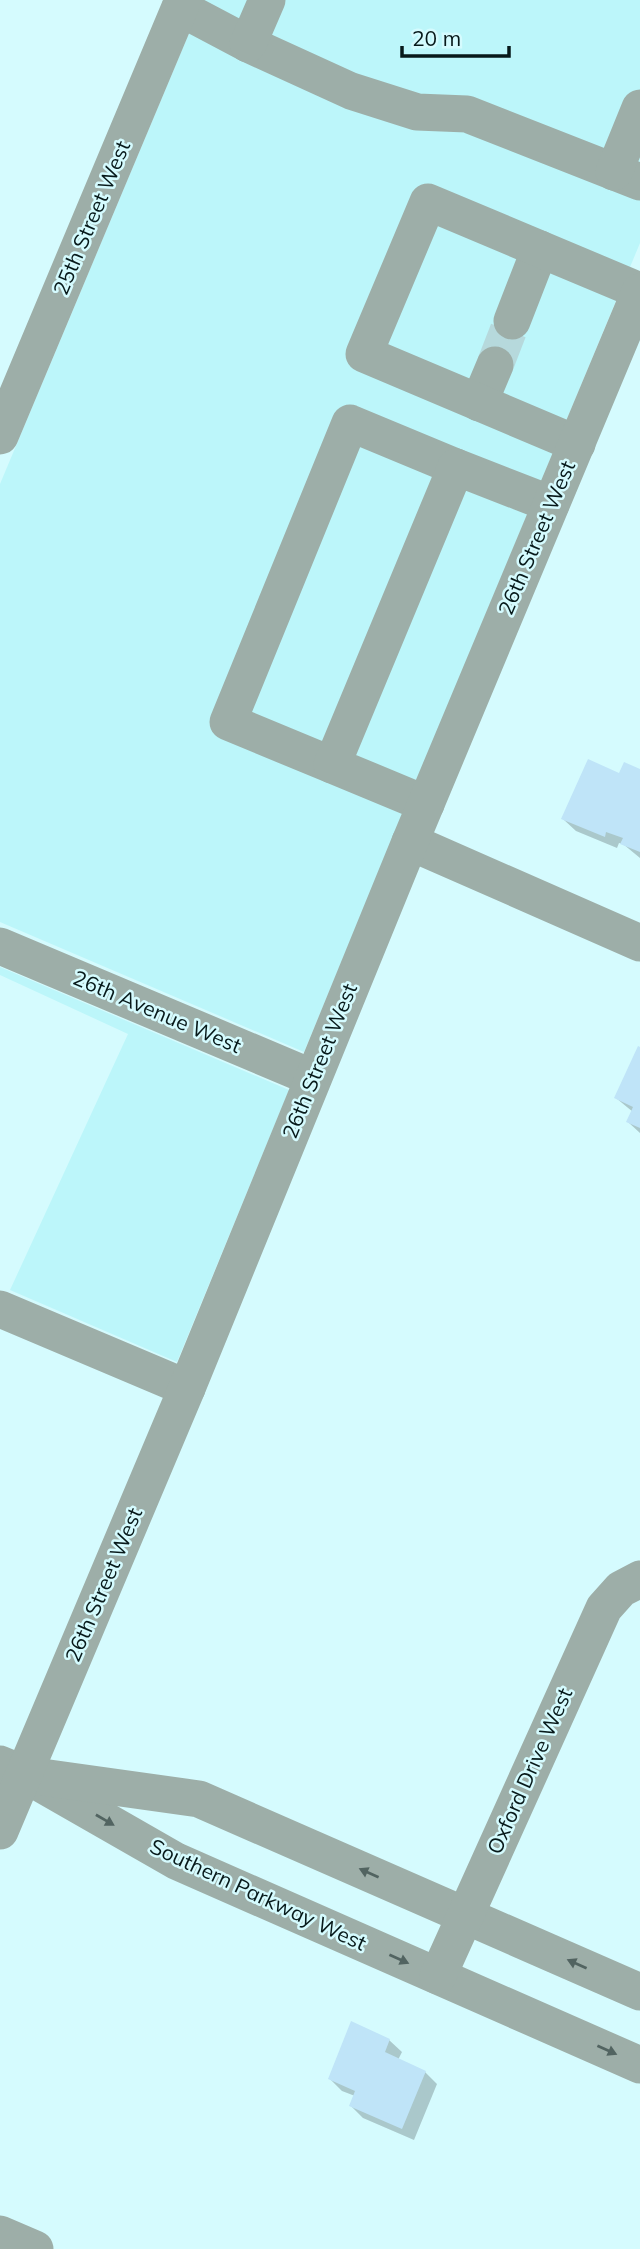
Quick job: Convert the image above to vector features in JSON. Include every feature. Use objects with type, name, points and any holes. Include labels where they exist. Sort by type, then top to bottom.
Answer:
[{"type":"street","points":[[248,44],[267,0]]},
{"type":"street","points":[[181,4],[248,44],[351,91],[417,112],[467,114],[627,177],[640,108]]},
{"type":"street","name":"25th Street West","points":[[0,436],[181,4]]},
{"type":"street","points":[[577,444],[363,354],[428,202],[640,292]]},
{"type":"street","points":[[512,321],[540,249]]},
{"type":"street","name":"26th Street West","points":[[0,1830],[12,1769],[187,1388],[551,504],[577,444],[626,365],[640,292]]},
{"type":"street","points":[[479,403],[495,365]]},
{"type":"street","points":[[426,804],[228,722],[351,423],[551,504]]},
{"type":"street","points":[[331,765],[456,467]]},
{"type":"street","points":[[410,842],[640,943]]},
{"type":"street","name":"26th Avenue West","points":[[0,946],[313,1078]]},
{"type":"street","points":[[0,1309],[187,1388]]},
{"type":"street","name":"Oxford Drive West","points":[[438,1976],[604,1608],[621,1589],[640,1579]]},
{"type":"street","points":[[12,1769],[199,1799],[640,1992]]},
{"type":"street","name":"Southern Parkway West","points":[[12,1769],[176,1861],[640,2065]]},
{"type":"street","points":[[0,2234],[35,2249]]},
{"type":"shaded area","points":[[203,0],[640,0],[640,243],[304,1052],[0,922],[0,484]]},
{"type":"shaded area","points":[[0,967],[289,1090],[177,1362],[10,1290],[128,1034],[0,975]]},
{"type":"building","points":[[588,759],[619,773],[624,762],[640,769],[640,852],[620,844],[623,838],[606,832],[605,837],[561,819]]},
{"type":"building","points":[[638,1046],[640,1128],[626,1122],[633,1107],[614,1098]]},
{"type":"building","points":[[351,2021],[390,2039],[385,2052],[426,2071],[402,2129],[349,2106],[355,2091],[328,2079]]},
{"type":"tunnel","points":[[495,365],[512,321]]}]
